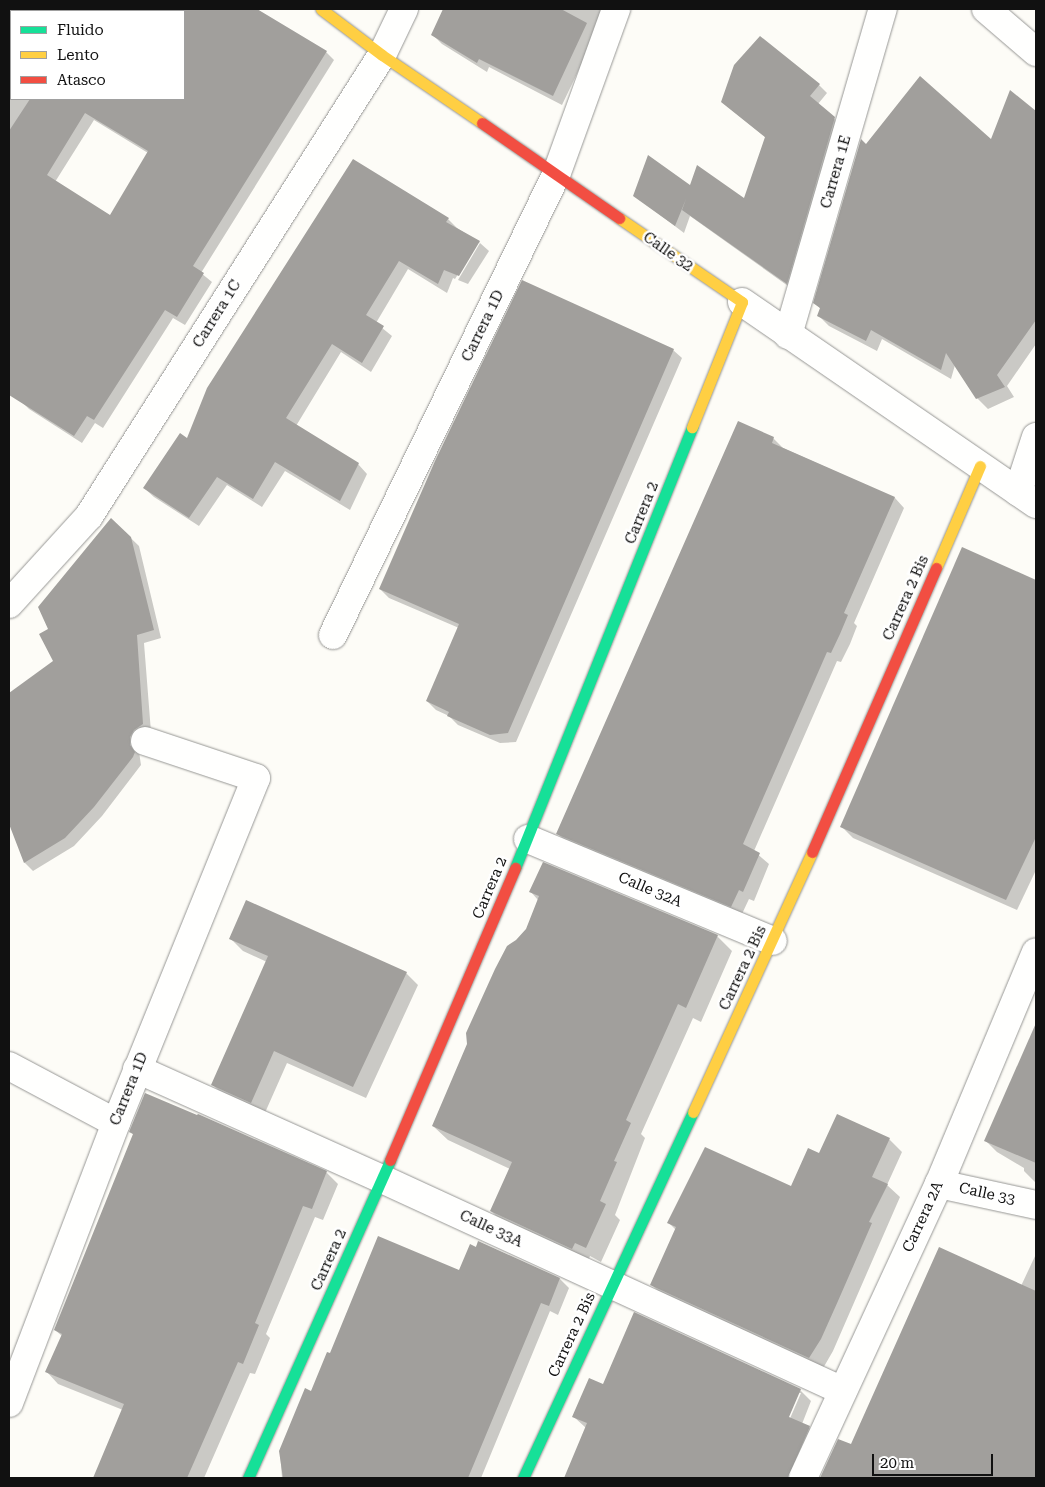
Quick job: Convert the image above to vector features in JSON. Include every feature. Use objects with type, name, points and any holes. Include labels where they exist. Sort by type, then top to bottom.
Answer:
[{"type":"street","name":"Calle 32","points":[[321,9],[382,55],[1027,498],[1036,437]]},
{"type":"street","name":"Carrera 1C","points":[[9,604],[89,516],[382,55],[404,9]]},
{"type":"street","name":"Carrera 1D","points":[[333,636],[556,175],[616,9]]},
{"type":"street","name":"Carrera 1E","points":[[788,335],[883,9]]},
{"type":"street","points":[[986,9],[1036,52]]},
{"type":"street","name":"Carrera 2","points":[[248,1478],[382,1179],[528,839],[742,302]]},
{"type":"street","name":"Carrera 2 Bis","points":[[523,1478],[773,941],[980,466]]},
{"type":"street","name":"Carrera 1D","points":[[9,1403],[137,1069],[256,778],[145,741]]},
{"type":"street","name":"Calle 32A","points":[[528,839],[773,941]]},
{"type":"street","name":"Carrera 2A","points":[[803,1478],[939,1184],[1036,952]]},
{"type":"street","points":[[9,1066],[116,1123]]},
{"type":"street","name":"Calle 33A","points":[[137,1069],[382,1179],[843,1391]]},
{"type":"street","name":"Calle 33","points":[[939,1184],[1036,1205]]},
{"type":"building","points":[[184,9],[257,9],[327,51],[193,266],[204,273],[177,317],[165,310],[94,420],[87,416],[74,436],[9,395],[9,131],[29,100],[185,100]],"holes":[[[85,113],[148,151],[110,215],[47,175]]]},
{"type":"building","points":[[443,9],[561,9],[587,23],[553,96],[479,59],[477,63],[431,35]]},
{"type":"building","points":[[760,36],[820,84],[810,96],[835,117],[787,284],[682,210],[686,199],[675,226],[633,196],[648,155],[690,185],[697,165],[744,198],[765,137],[721,102],[734,65]]},
{"type":"building","points":[[920,76],[991,139],[1010,90],[1036,111],[1036,320],[997,375],[1005,387],[976,399],[946,353],[941,370],[871,330],[866,341],[817,316],[820,308],[813,303],[861,139],[866,144]]},
{"type":"building","points":[[353,159],[449,218],[446,222],[480,241],[459,276],[444,270],[438,284],[399,261],[366,315],[384,326],[362,363],[332,344],[286,418],[359,463],[340,501],[275,462],[253,499],[217,477],[189,518],[143,488],[180,433],[187,438],[207,388]]},
{"type":"building","points":[[522,280],[674,349],[508,733],[490,735],[447,716],[449,712],[426,701],[459,624],[379,589],[435,461]]},
{"type":"building","points":[[738,421],[774,437],[772,443],[895,497],[844,613],[848,615],[840,634],[831,653],[827,652],[743,844],[760,853],[743,892],[739,890],[731,907],[556,834]]},
{"type":"building","points":[[111,518],[131,537],[154,630],[137,635],[143,724],[134,730],[130,737],[130,745],[135,752],[133,757],[94,807],[65,838],[24,863],[9,824],[9,693],[53,661],[39,634],[48,629],[38,607]]},
{"type":"building","points":[[962,547],[1036,580],[1036,837],[1006,900],[840,827]]},
{"type":"building","points":[[543,862],[718,935],[686,1008],[678,1004],[626,1120],[631,1123],[614,1161],[617,1162],[600,1201],[606,1204],[586,1248],[575,1243],[572,1249],[490,1211],[512,1162],[432,1126],[467,1044],[466,1033],[495,969],[507,946],[516,940],[526,929],[539,896],[529,892]]},
{"type":"building","points":[[246,900],[407,972],[353,1087],[274,1051],[251,1103],[211,1085],[268,956],[229,939]]},
{"type":"building","points":[[1036,1023],[1036,1163],[984,1141]]},
{"type":"building","points":[[145,1093],[198,1114],[327,1171],[312,1209],[303,1206],[255,1323],[259,1325],[243,1364],[238,1362],[187,1478],[93,1478],[124,1404],[45,1372],[62,1334],[54,1330],[133,1134],[129,1132]]},
{"type":"building","points":[[837,1114],[890,1138],[872,1177],[888,1184],[869,1222],[872,1223],[821,1339],[809,1358],[650,1285],[676,1227],[667,1223],[705,1147],[791,1186],[808,1148],[819,1153]]},
{"type":"building","points":[[378,1236],[459,1270],[470,1244],[476,1247],[478,1241],[560,1278],[549,1306],[541,1303],[468,1478],[283,1478],[279,1451],[305,1388],[311,1391],[327,1352],[330,1353]]},
{"type":"building","points":[[939,1247],[1036,1291],[1036,1478],[820,1478],[838,1439],[851,1444]]},
{"type":"building","points":[[634,1312],[801,1389],[789,1417],[810,1426],[788,1478],[564,1478],[587,1423],[572,1417],[589,1378],[603,1384]]},
{"type":"traffic: fast","points":[[515,868],[692,427]]},
{"type":"traffic: fast","points":[[523,1478],[693,1112]]},
{"type":"traffic: fast","points":[[248,1478],[390,1160]]},
{"type":"traffic: slow","points":[[321,9],[382,55],[482,123]]},
{"type":"traffic: slow","points":[[619,218],[742,302],[692,427]]},
{"type":"traffic: slow","points":[[936,568],[980,466]]},
{"type":"traffic: slow","points":[[693,1112],[812,852]]},
{"type":"traffic: jam","points":[[482,123],[619,218]]},
{"type":"traffic: jam","points":[[812,852],[936,568]]},
{"type":"traffic: jam","points":[[390,1160],[515,868]]}]
